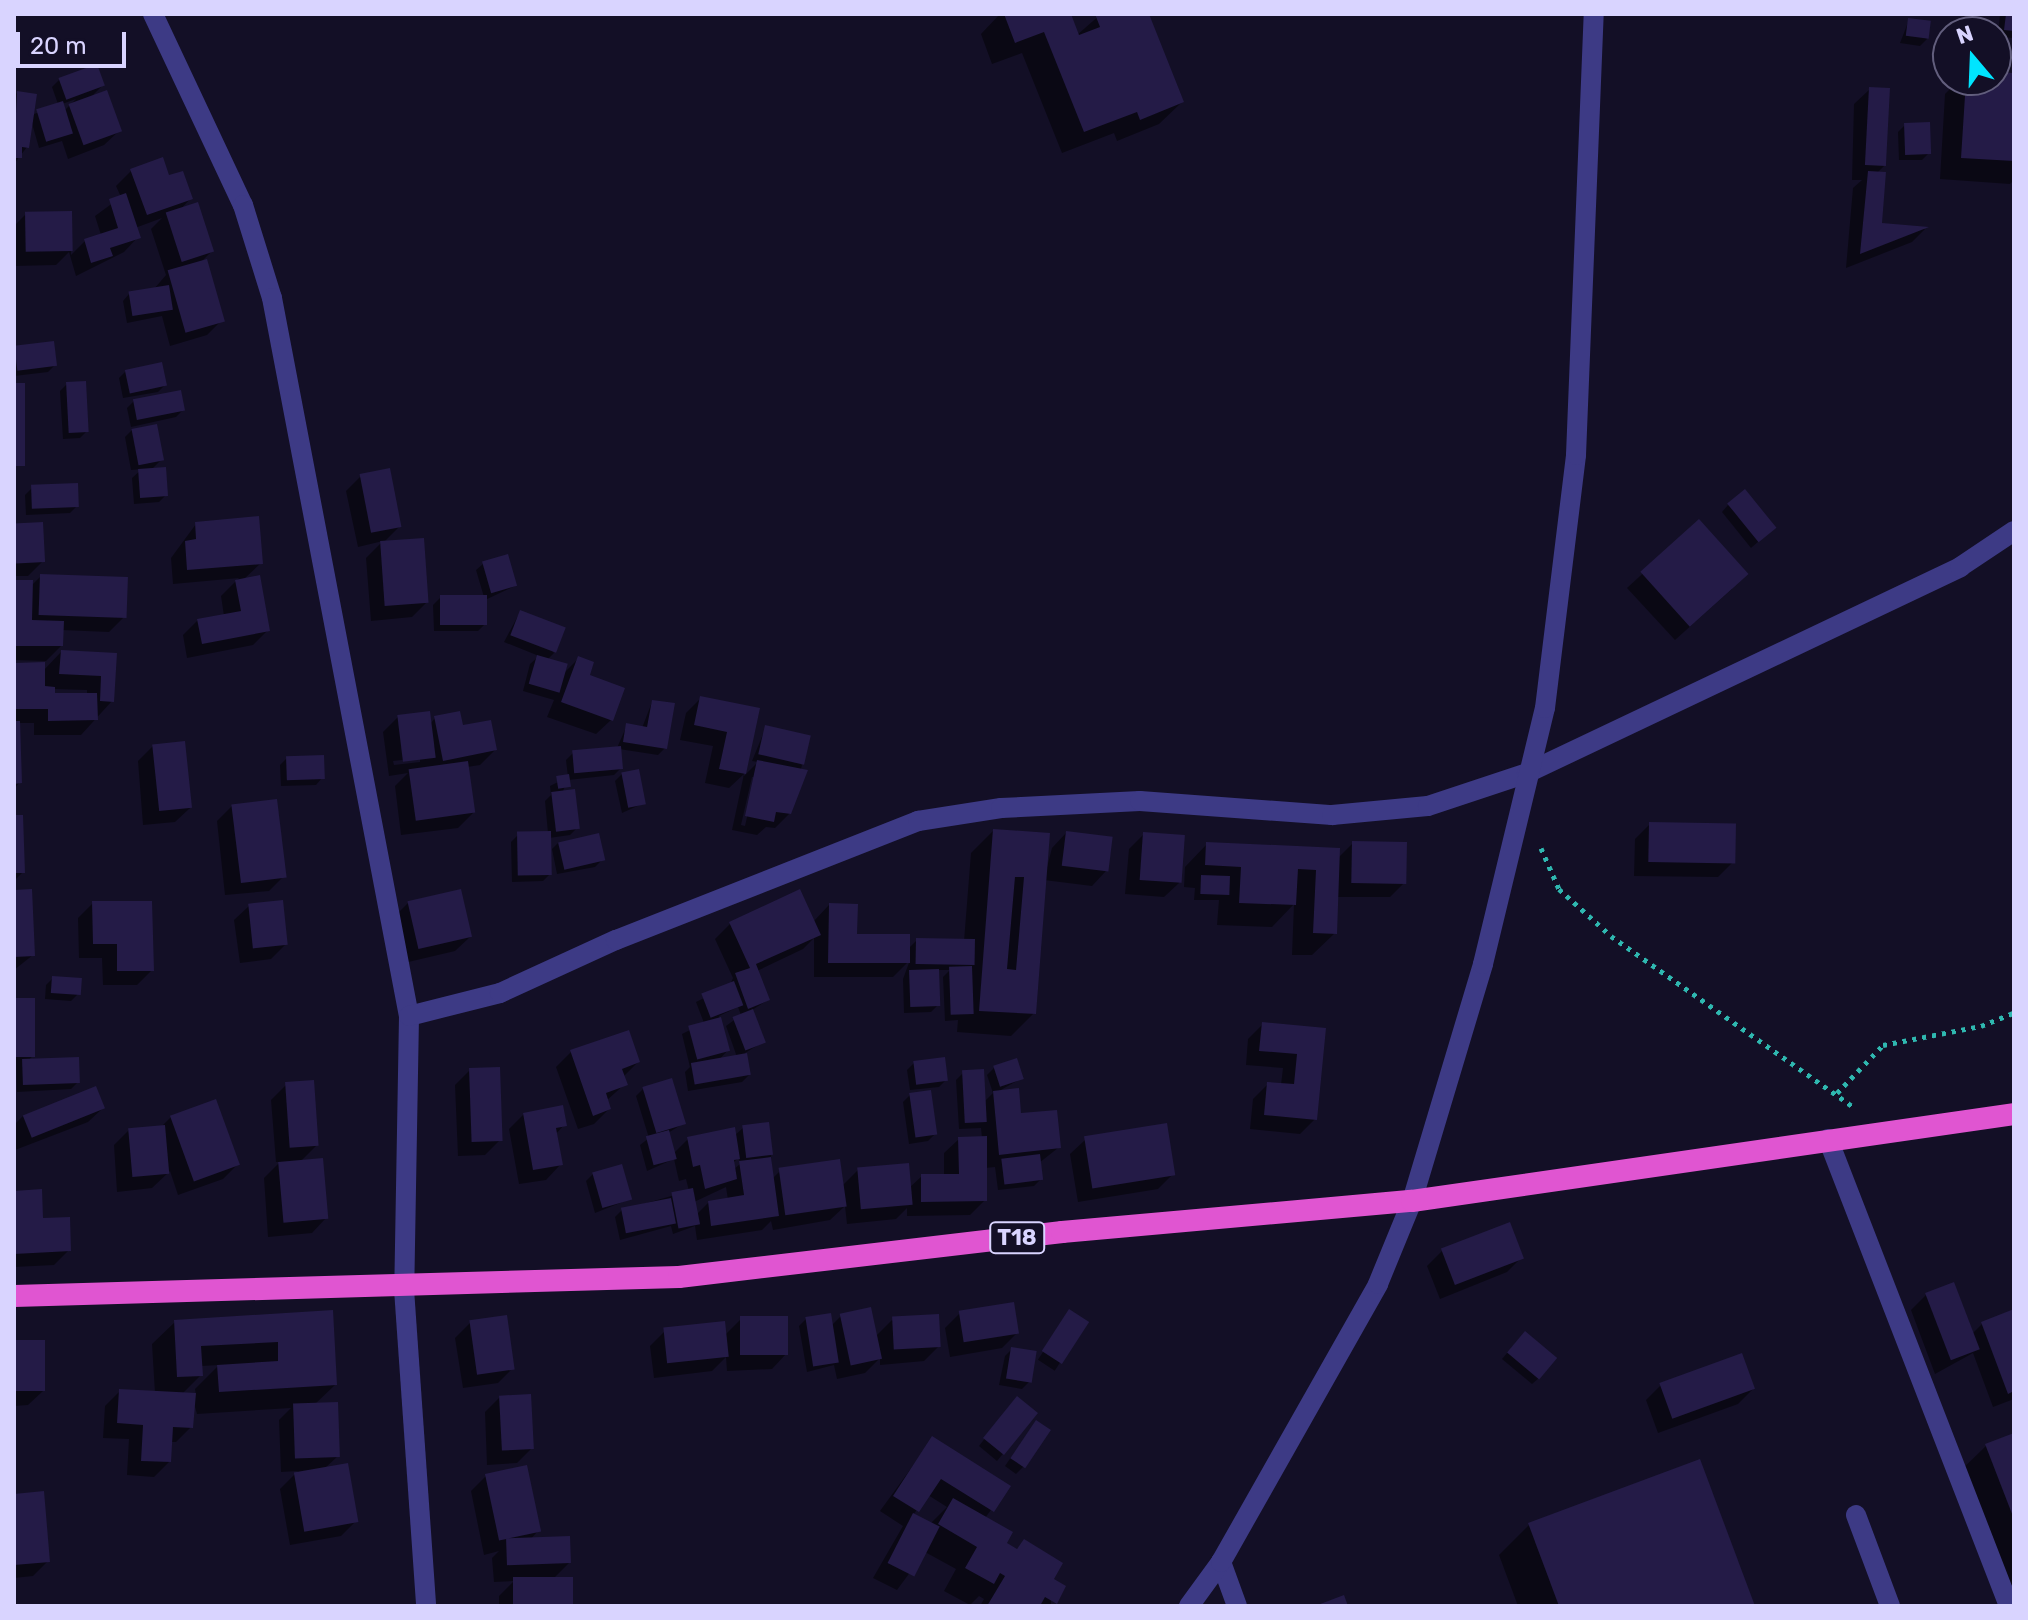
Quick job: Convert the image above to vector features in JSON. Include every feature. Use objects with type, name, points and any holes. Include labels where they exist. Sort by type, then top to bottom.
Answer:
[{"type":"highway","name":"T18","points":[[14,1296],[404,1289],[679,1277],[1062,1232],[1412,1201],[2014,1114]]},
{"type":"street","points":[[153,14],[243,205],[272,298],[409,1016],[404,1289],[426,1606]]},
{"type":"street","points":[[1189,1606],[1221,1562],[1378,1284],[1412,1201],[1483,964],[1545,708],[1576,455],[1594,14]]},
{"type":"street","points":[[409,1016],[500,993],[616,940],[918,821],[1001,808],[1140,801],[1332,815],[1428,806],[1527,773],[1718,678],[1932,581],[2014,531]]},
{"type":"street","points":[[1828,1139],[2009,1606]]},
{"type":"street","points":[[1856,1515],[1890,1606]]},
{"type":"street","points":[[1221,1562],[1237,1606]]},
{"type":"path","points":[[1539,839],[1559,889],[1611,936],[1837,1093],[1882,1132]]},
{"type":"path","points":[[1837,1093],[1883,1045],[1981,1026],[2014,1013]]},
{"type":"building","points":[[1004,14],[1071,14],[1079,35],[1100,27],[1095,14],[1149,14],[1184,102],[1140,120],[1137,112],[1084,132],[1044,32],[1015,43]]},
{"type":"building","points":[[2014,14],[2014,31],[2012,16],[2006,16]]},
{"type":"building","points":[[1908,18],[1931,21],[1929,39],[1906,36]]},
{"type":"building","points":[[97,64],[105,86],[66,100],[58,78]]},
{"type":"building","points":[[2014,73],[2014,161],[1961,158],[1965,96],[2012,96]]},
{"type":"building","points":[[1869,87],[1890,88],[1886,166],[1865,165]]},
{"type":"building","points":[[107,90],[122,131],[84,145],[68,104]]},
{"type":"building","points":[[17,91],[37,94],[29,148],[22,147],[22,158],[14,158]]},
{"type":"building","points":[[63,101],[73,134],[46,142],[36,109]]},
{"type":"building","points":[[1930,122],[1931,154],[1905,155],[1904,123]]},
{"type":"building","points":[[163,157],[169,175],[183,171],[193,199],[147,215],[130,169]]},
{"type":"building","points":[[1868,171],[1886,172],[1882,223],[1929,227],[1860,254]]},
{"type":"building","points":[[126,193],[141,238],[110,248],[113,256],[91,263],[84,239],[118,228],[109,199]]},
{"type":"building","points":[[198,202],[214,251],[182,262],[166,213]]},
{"type":"building","points":[[72,211],[73,251],[26,252],[25,212]]},
{"type":"building","points":[[207,259],[225,321],[186,333],[168,270]]},
{"type":"building","points":[[169,285],[173,310],[132,316],[129,291]]},
{"type":"building","points":[[54,341],[57,366],[17,371],[14,346]]},
{"type":"building","points":[[162,362],[167,385],[130,393],[125,370]]},
{"type":"building","points":[[86,381],[89,432],[69,433],[66,382]]},
{"type":"building","points":[[14,383],[25,383],[25,466],[14,466]]},
{"type":"building","points":[[181,390],[185,411],[137,420],[133,399]]},
{"type":"building","points":[[157,424],[164,460],[139,465],[131,429]]},
{"type":"building","points":[[166,467],[168,496],[140,498],[138,469]]},
{"type":"building","points":[[390,468],[401,527],[371,533],[360,474]]},
{"type":"building","points":[[78,483],[79,507],[32,509],[31,485]]},
{"type":"building","points":[[1745,489],[1776,528],[1759,542],[1727,503]]},
{"type":"building","points":[[259,516],[263,564],[187,570],[185,541],[196,539],[195,522]]},
{"type":"building","points":[[1699,519],[1749,574],[1690,627],[1640,572]]},
{"type":"building","points":[[43,522],[45,562],[16,563],[14,524]]},
{"type":"building","points":[[424,538],[429,603],[385,606],[380,541]]},
{"type":"building","points":[[508,554],[517,586],[491,593],[482,561]]},
{"type":"building","points":[[40,574],[128,577],[127,618],[39,615]]},
{"type":"building","points":[[260,575],[270,631],[202,644],[197,619],[241,611],[235,580]]},
{"type":"building","points":[[14,580],[33,580],[32,620],[64,621],[63,646],[14,646]]},
{"type":"building","points":[[440,595],[487,595],[487,625],[440,625]]},
{"type":"building","points":[[520,610],[566,628],[556,653],[510,635]]},
{"type":"building","points":[[61,650],[117,653],[114,702],[100,701],[101,676],[59,674]]},
{"type":"building","points":[[537,655],[568,664],[559,693],[529,684]]},
{"type":"building","points":[[578,656],[594,662],[590,675],[625,688],[613,721],[561,702]]},
{"type":"building","points":[[45,662],[45,686],[55,687],[55,693],[97,693],[98,720],[48,721],[48,709],[14,709],[14,663]]},
{"type":"building","points":[[700,696],[760,708],[746,774],[719,769],[727,732],[694,725]]},
{"type":"building","points":[[652,700],[675,703],[667,749],[623,742],[626,723],[647,727]]},
{"type":"building","points":[[430,711],[436,758],[403,762],[397,715]]},
{"type":"building","points":[[460,711],[463,725],[491,720],[497,750],[443,761],[434,716]]},
{"type":"building","points":[[14,721],[20,721],[22,783],[14,784]]},
{"type":"building","points":[[765,725],[811,736],[804,765],[758,754]]},
{"type":"building","points":[[185,741],[192,808],[159,811],[152,744]]},
{"type":"building","points":[[621,746],[623,769],[574,773],[572,750]]},
{"type":"building","points":[[324,755],[325,779],[287,780],[286,756]]},
{"type":"building","points":[[757,760],[808,770],[791,814],[776,812],[774,822],[745,816]]},
{"type":"building","points":[[468,761],[475,812],[416,821],[409,769]]},
{"type":"building","points":[[639,769],[646,804],[628,808],[621,772]]},
{"type":"building","points":[[569,774],[571,787],[558,789],[556,776]]},
{"type":"building","points":[[575,789],[580,829],[556,832],[551,792]]},
{"type":"building","points":[[277,799],[287,877],[241,883],[231,805]]},
{"type":"building","points":[[14,815],[23,815],[25,873],[14,873]]},
{"type":"building","points":[[1649,822],[1736,824],[1735,864],[1648,862]]},
{"type":"building","points":[[993,829],[1050,833],[1036,1014],[979,1011]],"holes":[[[1015,877],[1024,877],[1016,970],[1007,969]]]},
{"type":"building","points":[[551,831],[552,875],[518,876],[517,832]]},
{"type":"building","points":[[1066,831],[1113,837],[1108,871],[1062,866]]},
{"type":"building","points":[[1143,832],[1185,835],[1182,883],[1140,880]]},
{"type":"building","points":[[599,833],[605,860],[564,870],[558,842]]},
{"type":"building","points":[[1352,841],[1407,842],[1406,884],[1351,883]]},
{"type":"building","points":[[1206,842],[1340,848],[1337,934],[1313,933],[1316,870],[1298,869],[1296,905],[1239,903],[1241,867],[1205,865]]},
{"type":"building","points":[[1201,875],[1230,876],[1229,895],[1200,894]]},
{"type":"building","points":[[32,889],[35,956],[14,957],[14,890]]},
{"type":"building","points":[[461,889],[472,937],[418,949],[407,901]]},
{"type":"building","points":[[800,889],[821,935],[756,964],[770,1000],[748,1009],[735,973],[750,968],[729,922]]},
{"type":"building","points":[[283,900],[288,945],[253,948],[248,904]]},
{"type":"building","points":[[92,901],[152,901],[154,971],[117,971],[117,944],[93,944]]},
{"type":"building","points":[[829,903],[858,904],[857,934],[910,934],[910,963],[828,963]]},
{"type":"building","points":[[916,938],[975,939],[975,965],[916,964]]},
{"type":"building","points":[[972,966],[974,1014],[951,1015],[949,967]]},
{"type":"building","points":[[939,969],[940,1006],[910,1007],[909,970]]},
{"type":"building","points":[[52,976],[82,978],[81,995],[51,993]]},
{"type":"building","points":[[734,981],[743,1005],[711,1018],[701,994]]},
{"type":"building","points":[[14,998],[35,998],[35,1057],[14,1057]]},
{"type":"building","points":[[753,1009],[766,1043],[745,1050],[732,1017]]},
{"type":"building","points":[[721,1017],[730,1051],[697,1060],[688,1026]]},
{"type":"building","points":[[1262,1022],[1326,1028],[1317,1120],[1264,1115],[1267,1082],[1294,1084],[1297,1054],[1259,1051]]},
{"type":"building","points":[[629,1030],[640,1062],[622,1069],[628,1085],[606,1093],[611,1109],[593,1116],[570,1050]]},
{"type":"building","points":[[747,1053],[751,1075],[695,1085],[691,1063]]},
{"type":"building","points":[[79,1057],[80,1083],[23,1085],[22,1059]]},
{"type":"building","points":[[945,1057],[948,1081],[916,1085],[913,1061]]},
{"type":"building","points":[[1017,1058],[1024,1079],[1000,1087],[993,1066]]},
{"type":"building","points":[[500,1067],[503,1141],[472,1142],[469,1068]]},
{"type":"building","points":[[984,1069],[987,1122],[965,1123],[962,1070]]},
{"type":"building","points":[[672,1078],[686,1124],[656,1133],[642,1087]]},
{"type":"building","points":[[314,1080],[319,1146],[290,1148],[285,1082]]},
{"type":"building","points":[[96,1086],[105,1108],[32,1138],[23,1116]]},
{"type":"building","points":[[1019,1088],[1021,1113],[1057,1110],[1061,1148],[999,1155],[993,1091]]},
{"type":"building","points":[[931,1090],[937,1135],[915,1138],[909,1093]]},
{"type":"building","points":[[216,1099],[240,1165],[194,1182],[170,1116]]},
{"type":"building","points":[[563,1105],[567,1126],[556,1128],[563,1165],[533,1170],[523,1113]]},
{"type":"building","points":[[769,1122],[773,1155],[746,1158],[742,1125]]},
{"type":"building","points":[[1167,1123],[1175,1175],[1092,1188],[1084,1136]]},
{"type":"building","points":[[165,1125],[169,1174],[132,1177],[128,1128]]},
{"type":"building","points":[[735,1127],[740,1159],[734,1160],[737,1179],[705,1189],[700,1165],[693,1167],[687,1137]]},
{"type":"building","points":[[669,1130],[677,1159],[654,1165],[646,1136]]},
{"type":"building","points":[[987,1136],[987,1201],[921,1202],[921,1174],[959,1174],[958,1137]]},
{"type":"building","points":[[1040,1154],[1043,1180],[1004,1185],[1001,1159]]},
{"type":"building","points":[[771,1157],[779,1216],[711,1226],[708,1201],[744,1195],[739,1161]]},
{"type":"building","points":[[323,1158],[328,1219],[283,1223],[278,1162]]},
{"type":"building","points":[[840,1159],[847,1207],[785,1215],[779,1168]]},
{"type":"building","points":[[909,1163],[913,1205],[861,1209],[857,1168]]},
{"type":"building","points":[[622,1164],[632,1200],[602,1208],[592,1173]]},
{"type":"building","points":[[693,1188],[700,1224],[678,1229],[671,1192]]},
{"type":"building","points":[[42,1189],[43,1218],[70,1217],[71,1251],[14,1254],[14,1191]]},
{"type":"building","points":[[671,1198],[676,1224],[626,1233],[621,1208]]},
{"type":"building","points":[[1510,1222],[1524,1258],[1455,1285],[1441,1249]]},
{"type":"building","points":[[1954,1282],[1980,1349],[1951,1360],[1925,1293]]},
{"type":"building","points":[[1014,1302],[1019,1334],[964,1342],[959,1311]]},
{"type":"building","points":[[871,1307],[882,1359],[851,1365],[840,1314]]},
{"type":"building","points":[[1069,1309],[1089,1322],[1062,1364],[1042,1351]]},
{"type":"building","points":[[2014,1309],[2014,1391],[2008,1394],[1981,1322]]},
{"type":"building","points":[[333,1310],[337,1385],[219,1392],[217,1365],[278,1361],[278,1342],[201,1346],[203,1376],[177,1377],[174,1320]]},
{"type":"building","points":[[831,1313],[839,1362],[813,1366],[805,1317]]},
{"type":"building","points":[[939,1314],[941,1347],[894,1349],[892,1316]]},
{"type":"building","points":[[507,1315],[515,1369],[477,1375],[469,1320]]},
{"type":"building","points":[[740,1316],[788,1316],[788,1355],[740,1355]]},
{"type":"building","points":[[725,1321],[729,1357],[667,1363],[663,1327]]},
{"type":"building","points":[[1525,1331],[1557,1358],[1539,1379],[1507,1352]]},
{"type":"building","points":[[14,1340],[45,1340],[45,1391],[14,1391]]},
{"type":"building","points":[[1011,1347],[1037,1351],[1032,1383],[1006,1379]]},
{"type":"building","points":[[1742,1353],[1755,1389],[1672,1419],[1659,1383]]},
{"type":"building","points":[[119,1389],[196,1393],[193,1428],[173,1427],[171,1462],[141,1461],[143,1425],[117,1423]]},
{"type":"building","points":[[531,1394],[534,1449],[502,1451],[499,1396]]},
{"type":"building","points":[[1017,1396],[1038,1413],[1004,1455],[983,1438]]},
{"type":"building","points":[[338,1402],[340,1457],[295,1459],[293,1404]]},
{"type":"building","points":[[1036,1420],[1051,1430],[1025,1468],[1010,1458]]},
{"type":"building","points":[[2014,1433],[2014,1519],[1985,1444]]},
{"type":"building","points":[[932,1436],[1011,1486],[994,1512],[941,1479],[919,1512],[893,1496]]},
{"type":"building","points":[[1700,1459],[1755,1606],[1559,1606],[1528,1523]]},
{"type":"building","points":[[348,1463],[358,1522],[304,1532],[294,1473]]},
{"type":"building","points":[[527,1465],[541,1532],[499,1540],[485,1474]]},
{"type":"building","points":[[44,1491],[50,1562],[14,1565],[14,1494]]},
{"type":"building","points":[[953,1498],[1013,1532],[1007,1543],[1017,1549],[1024,1539],[1063,1563],[1054,1579],[1066,1586],[1057,1604],[1045,1597],[1040,1606],[987,1606],[1005,1576],[1000,1573],[994,1584],[965,1568],[977,1547],[938,1524]]},
{"type":"building","points":[[913,1513],[940,1527],[914,1577],[888,1563]]},
{"type":"building","points":[[570,1536],[571,1563],[507,1565],[506,1538]]},
{"type":"building","points":[[513,1577],[573,1577],[573,1606],[513,1606]]},
{"type":"building","points":[[1344,1595],[1348,1606],[1315,1606]]}]
